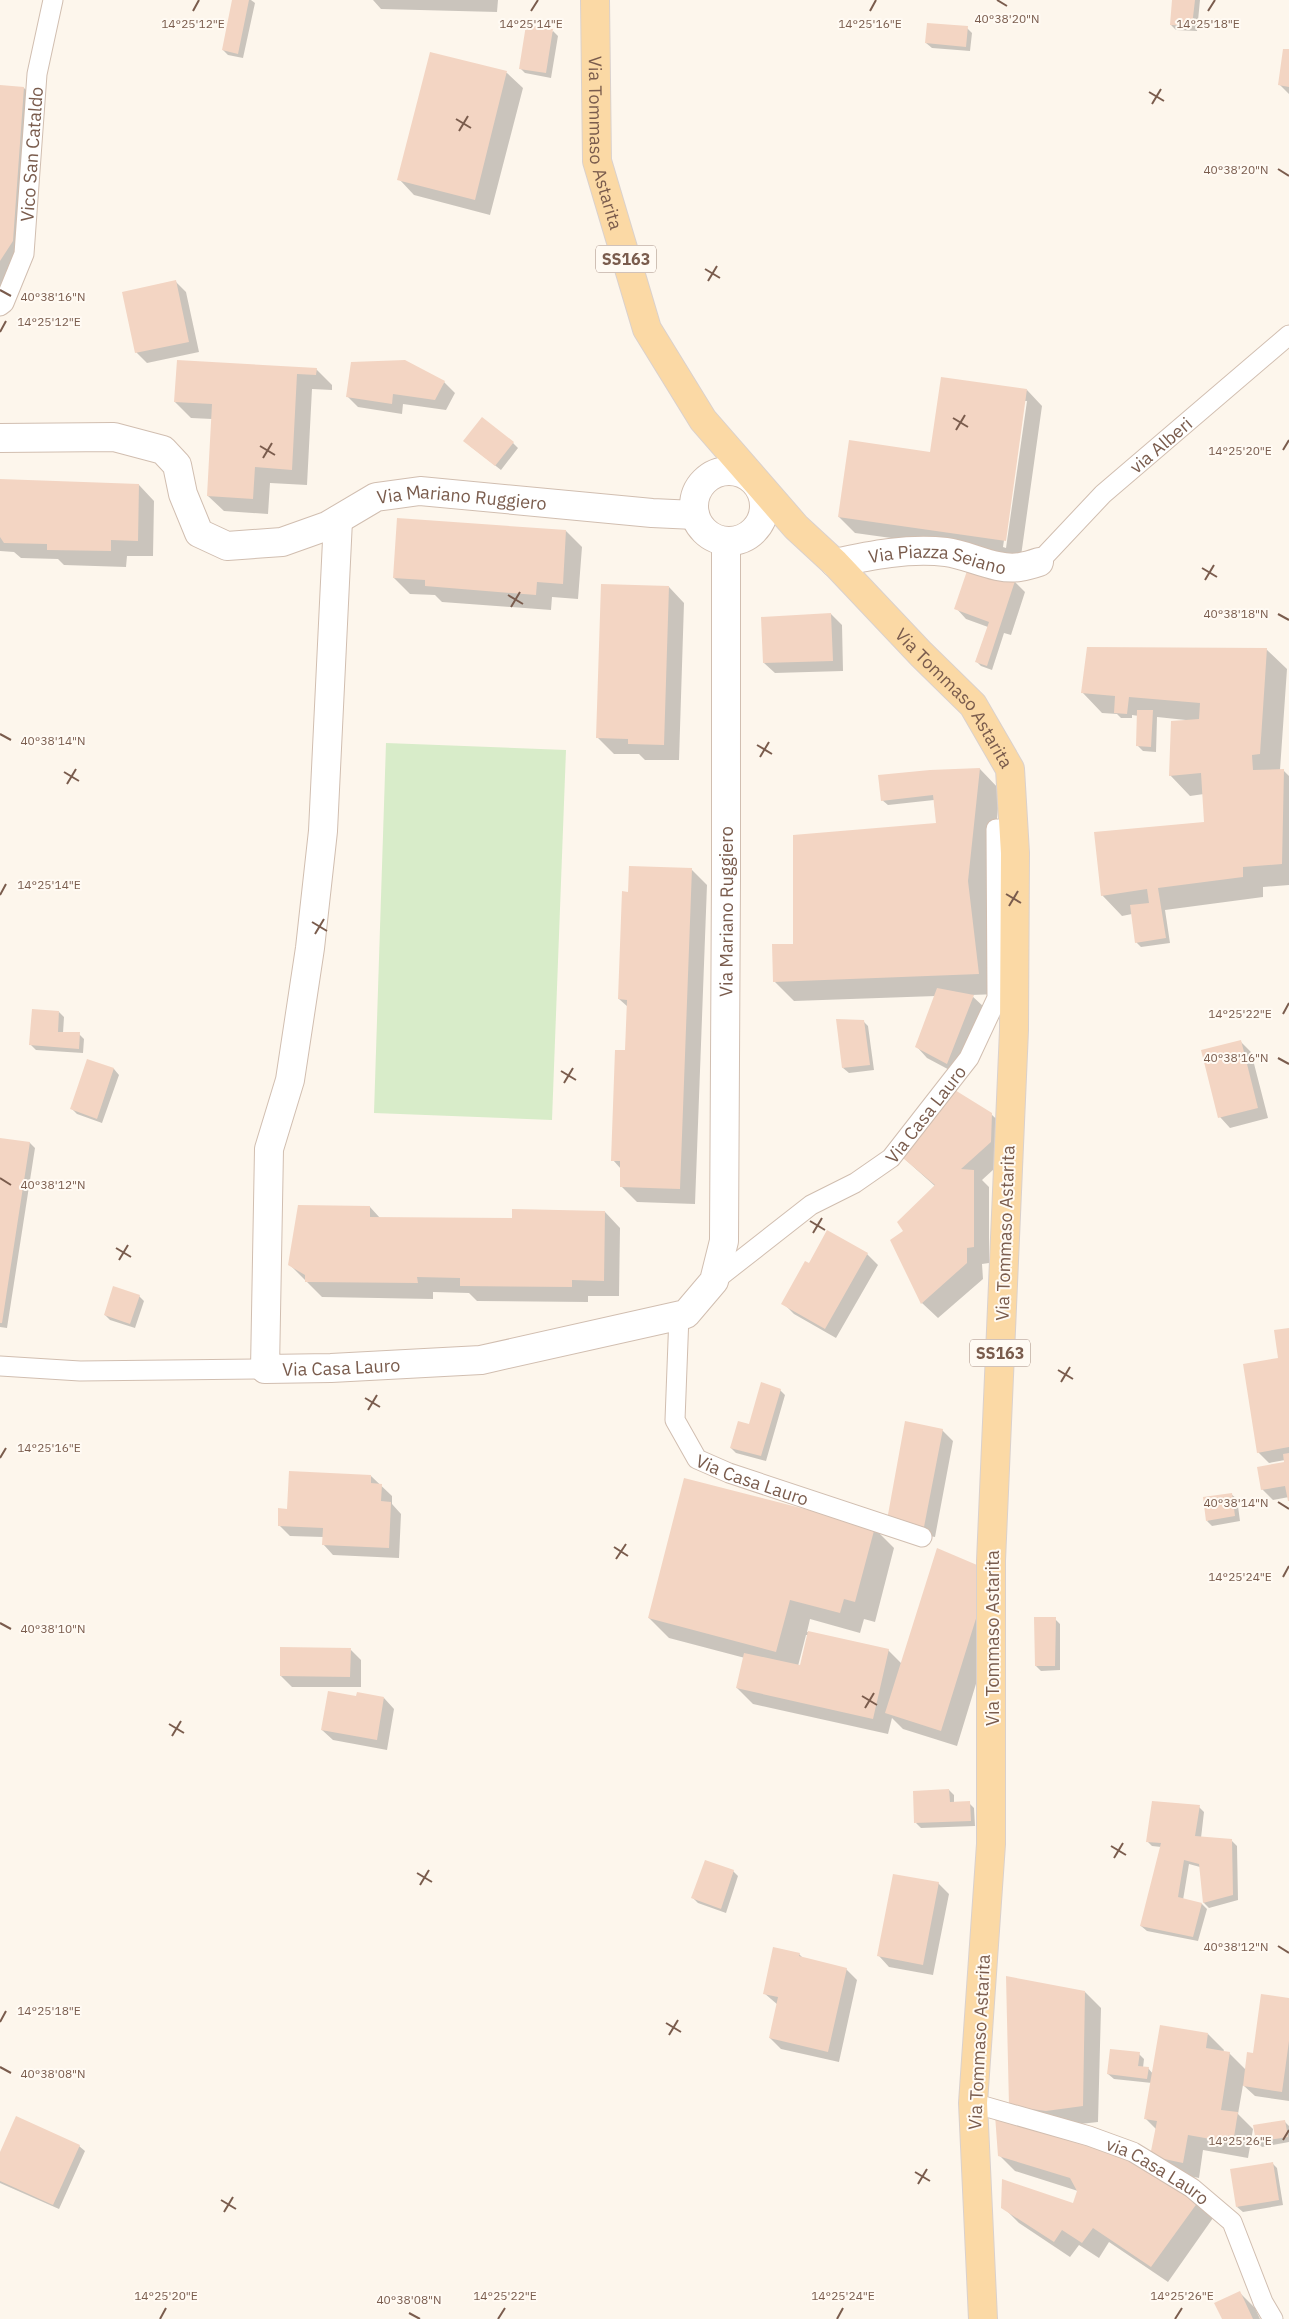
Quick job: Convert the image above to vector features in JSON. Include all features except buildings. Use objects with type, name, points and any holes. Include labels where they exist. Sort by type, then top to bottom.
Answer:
[{"type":"main road","name":"Via Tommaso Astarita","points":[[595,0],[597,161],[647,329],[703,420],[757,484],[796,526],[835,563],[921,654],[973,705],[1010,769],[1015,853],[1014,1030],[991,1561],[991,1844],[973,2103],[983,2319]]},
{"type":"street","name":"Via Mariano Ruggiero","points":[[0,438],[114,437],[163,450],[177,465],[183,494],[199,533],[227,546],[282,542],[338,520],[376,497],[420,491],[652,513],[695,515]]},
{"type":"street","name":"Via Tommaso Astarita","points":[[695,515],[694,502],[698,488],[707,478],[720,472],[733,470],[746,475],[757,484],[764,496],[765,510],[760,523],[751,533],[739,540],[726,541]]},
{"type":"street","points":[[695,515],[701,528],[712,537],[726,541]]},
{"type":"street","points":[[265,1369],[269,1149],[290,1080],[310,948],[323,831],[338,520]]},
{"type":"street","name":"Via Mariano Ruggiero","points":[[714,1280],[724,1241],[726,541]]},
{"type":"street","name":"Via Piazza Seiano","points":[[835,563],[885,552],[907,551],[946,552],[1002,566],[1019,568],[1039,562]]},
{"type":"street","name":"Via Casa Lauro","points":[[265,1369],[331,1368],[481,1360],[686,1314],[714,1280]]},
{"type":"lane","name":"Vico San Cataldo","points":[[0,306],[4,302],[24,254],[38,74],[53,0]]},
{"type":"lane","name":"via Alberi","points":[[1039,562],[1103,494],[1289,335]]},
{"type":"lane","name":"Via Casa Lauro","points":[[714,1280],[811,1205],[855,1183],[891,1158],[969,1058],[998,998],[996,829],[1014,830]]},
{"type":"lane","name":"Via Casa Lauro","points":[[679,1316],[675,1420],[697,1459],[729,1473],[922,1537]]},
{"type":"lane","name":"Via Casa Lauro","points":[[0,1366],[80,1371],[265,1369]]},
{"type":"lane","name":"via Casa Lauro","points":[[973,2103],[1089,2136],[1133,2152],[1192,2188],[1232,2222],[1263,2302],[1273,2319]]},
{"type":"green space","points":[[386,743],[566,750],[552,1120],[374,1113]]}]
